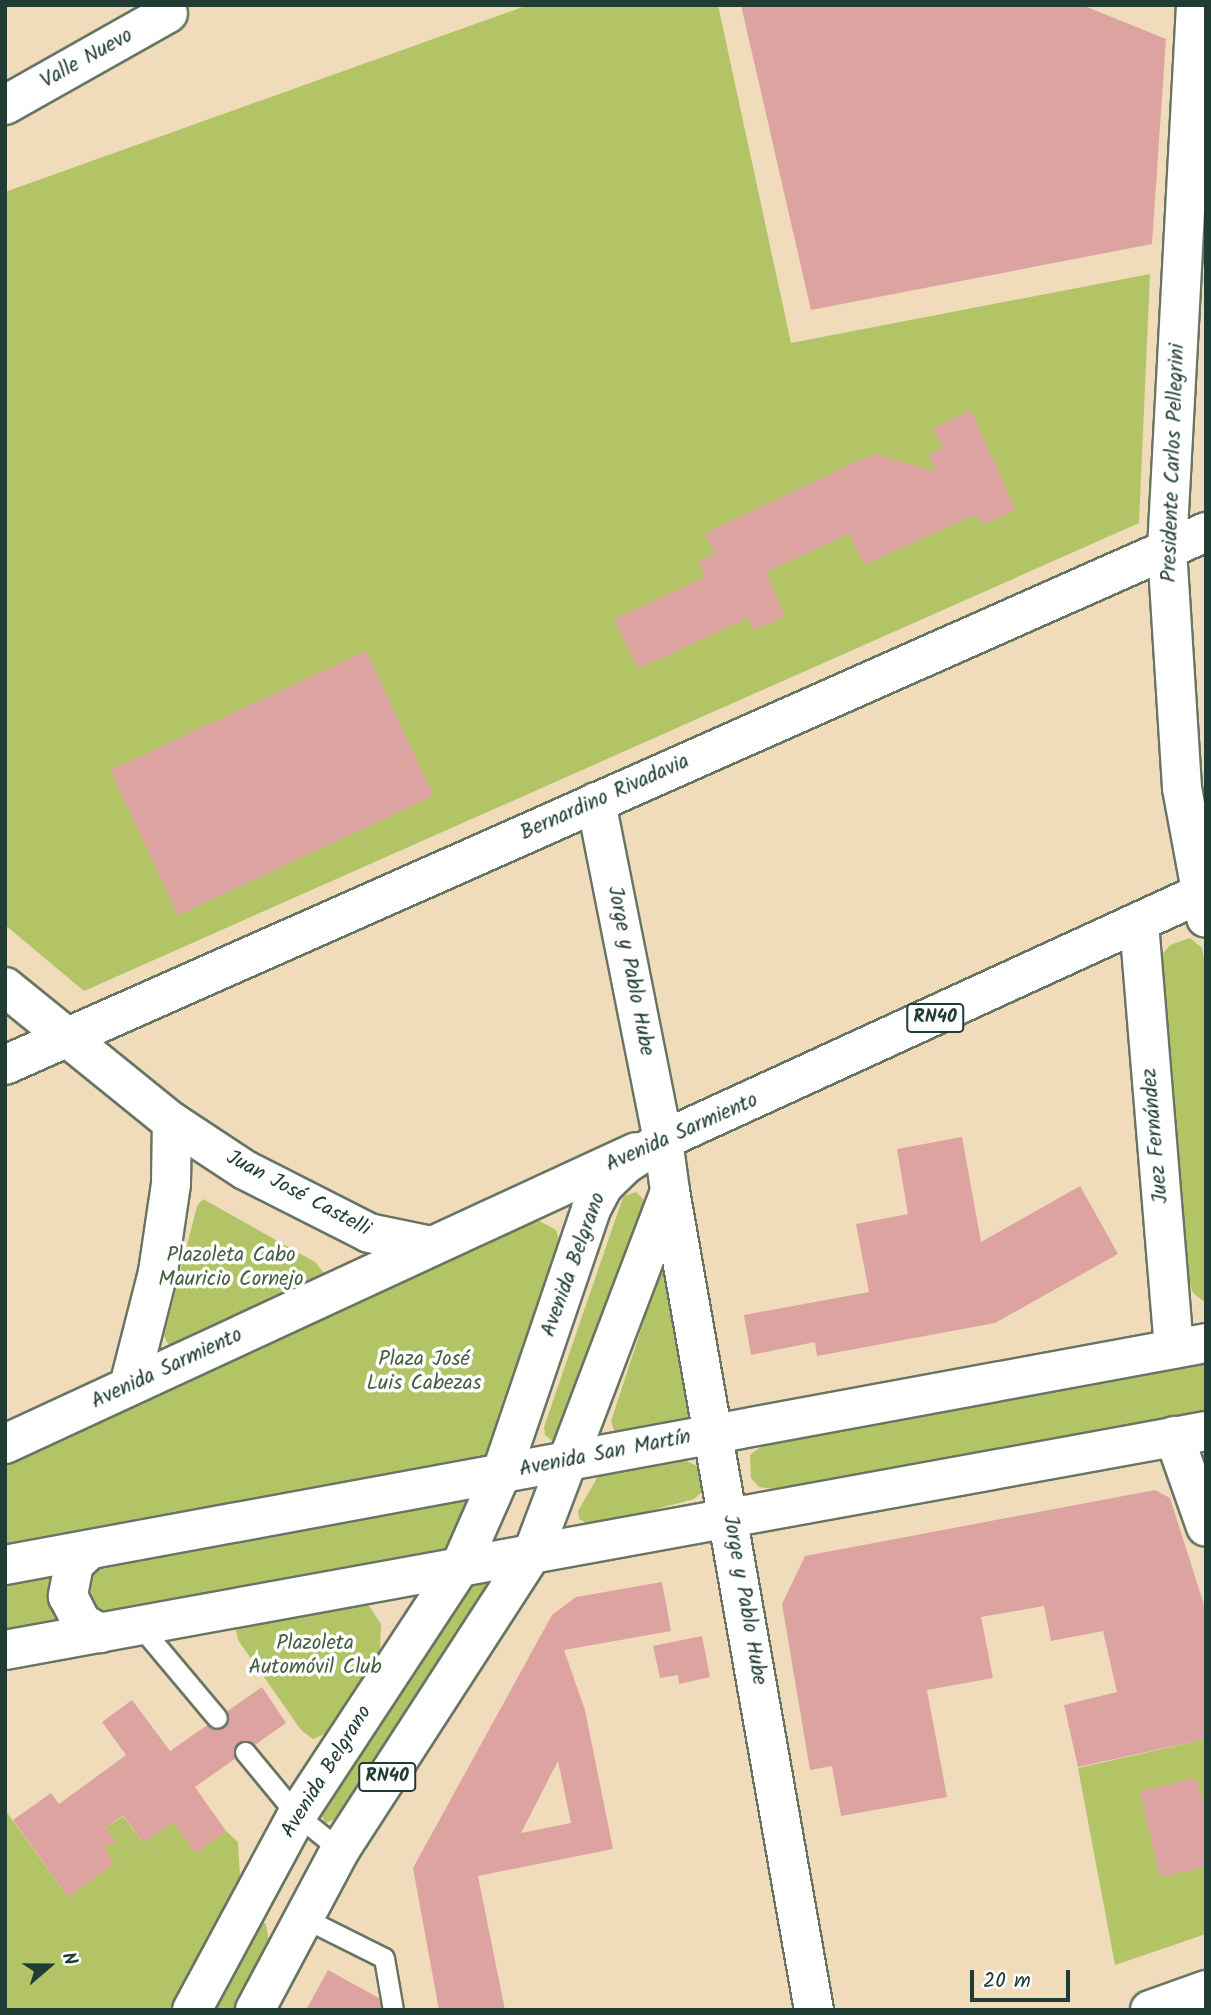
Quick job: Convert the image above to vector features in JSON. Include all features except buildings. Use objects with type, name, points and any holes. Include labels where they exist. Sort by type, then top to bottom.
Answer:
[{"type":"main road","name":"Presidente Carlos Pellegrini","points":[[1196,5],[1167,549],[1182,788],[1204,900]]},
{"type":"main road","name":"Valle Nuevo","points":[[5,105],[168,13]]},
{"type":"main road","name":"Bernardino Rivadavia","points":[[5,1065],[1206,532]]},
{"type":"main road","name":"Jorge y Pablo Hube","points":[[596,802],[663,1139]]},
{"type":"main road","name":"Avenida Sarmiento","points":[[5,1444],[663,1139],[1139,923],[1204,900]]},
{"type":"main road","name":"Juez Fernández","points":[[1139,923],[1190,1346]]},
{"type":"main road","name":"Juan José Castelli","points":[[5,987],[172,1122],[245,1170],[348,1224],[396,1242],[431,1246]]},
{"type":"main road","points":[[129,1386],[158,1272],[171,1184],[172,1122]]},
{"type":"main road","name":"RN40","points":[[255,2010],[340,1850],[533,1552],[571,1460],[670,1191],[663,1139]]},
{"type":"main road","name":"Avenida Belgrano","points":[[192,2010],[297,1815],[460,1567],[501,1475],[590,1209],[604,1185],[625,1164],[663,1139]]},
{"type":"main road","name":"Jorge y Pablo Hube","points":[[670,1191],[730,1517],[814,2010]]},
{"type":"main road","name":"Avenida San Martín","points":[[5,1565],[1190,1346]]},
{"type":"main road","points":[[5,1650],[1190,1434],[1206,1527]]},
{"type":"main road","points":[[89,1550],[74,1564],[68,1596],[82,1623],[100,1633]]},
{"type":"main road","points":[[1150,2010],[1206,1990]]},
{"type":"lane","points":[[139,1625],[217,1718]]},
{"type":"lane","points":[[245,1752],[297,1815],[340,1850]]},
{"type":"lane","points":[[304,1918],[384,1958],[393,2010]]},
{"type":"green space","points":[[528,5],[718,5],[791,343],[1150,274],[1139,523],[84,991],[5,925],[5,192]]},
{"type":"green space","points":[[1190,938],[1202,948],[1206,968],[1206,1303],[1193,1293],[1187,1276],[1159,970],[1161,956],[1170,945]]},
{"type":"green space","points":[[636,1192],[646,1202],[557,1445],[545,1435],[544,1427],[621,1203],[624,1196]]},
{"type":"green space","name":"Plazoleta Cabo Mauricio Cornejo","points":[[203,1199],[315,1262],[324,1273],[170,1348],[164,1336],[197,1206]]},
{"type":"green space","name":"Plaza José Luis Cabezas","points":[[534,1218],[556,1230],[562,1249],[492,1456],[5,1545],[5,1460]]},
{"type":"green space","points":[[660,1272],[665,1272],[692,1411],[687,1420],[615,1434],[611,1421]]},
{"type":"green space","points":[[1206,1355],[1206,1419],[783,1490],[759,1487],[751,1478],[750,1455],[766,1443]]},
{"type":"green space","points":[[678,1457],[699,1467],[703,1478],[703,1491],[694,1499],[593,1526],[579,1519],[578,1511],[600,1473]]},
{"type":"green space","points":[[462,1493],[472,1500],[455,1543],[444,1552],[109,1614],[98,1609],[92,1598],[90,1581],[95,1567]]},
{"type":"green space","points":[[54,1570],[49,1593],[63,1620],[5,1631],[5,1579]]},
{"type":"green space","points":[[473,1580],[491,1581],[495,1589],[342,1817],[325,1823],[319,1809]]},
{"type":"green space","name":"Plazoleta Automóvil Club","points":[[365,1600],[381,1624],[380,1651],[334,1730],[313,1739],[301,1730],[238,1640],[234,1620]]},
{"type":"green space","points":[[1206,1739],[1206,1934],[1115,1965],[1078,1768]]},
{"type":"green space","points":[[5,1810],[68,1897],[114,1864],[104,1849],[116,1841],[106,1828],[123,1816],[143,1843],[173,1822],[196,1853],[226,1831],[238,1842],[240,1875],[170,2010],[5,2010]]},
{"type":"green space","points":[[257,1919],[266,1924],[270,1949],[238,2010],[202,2010]]}]
